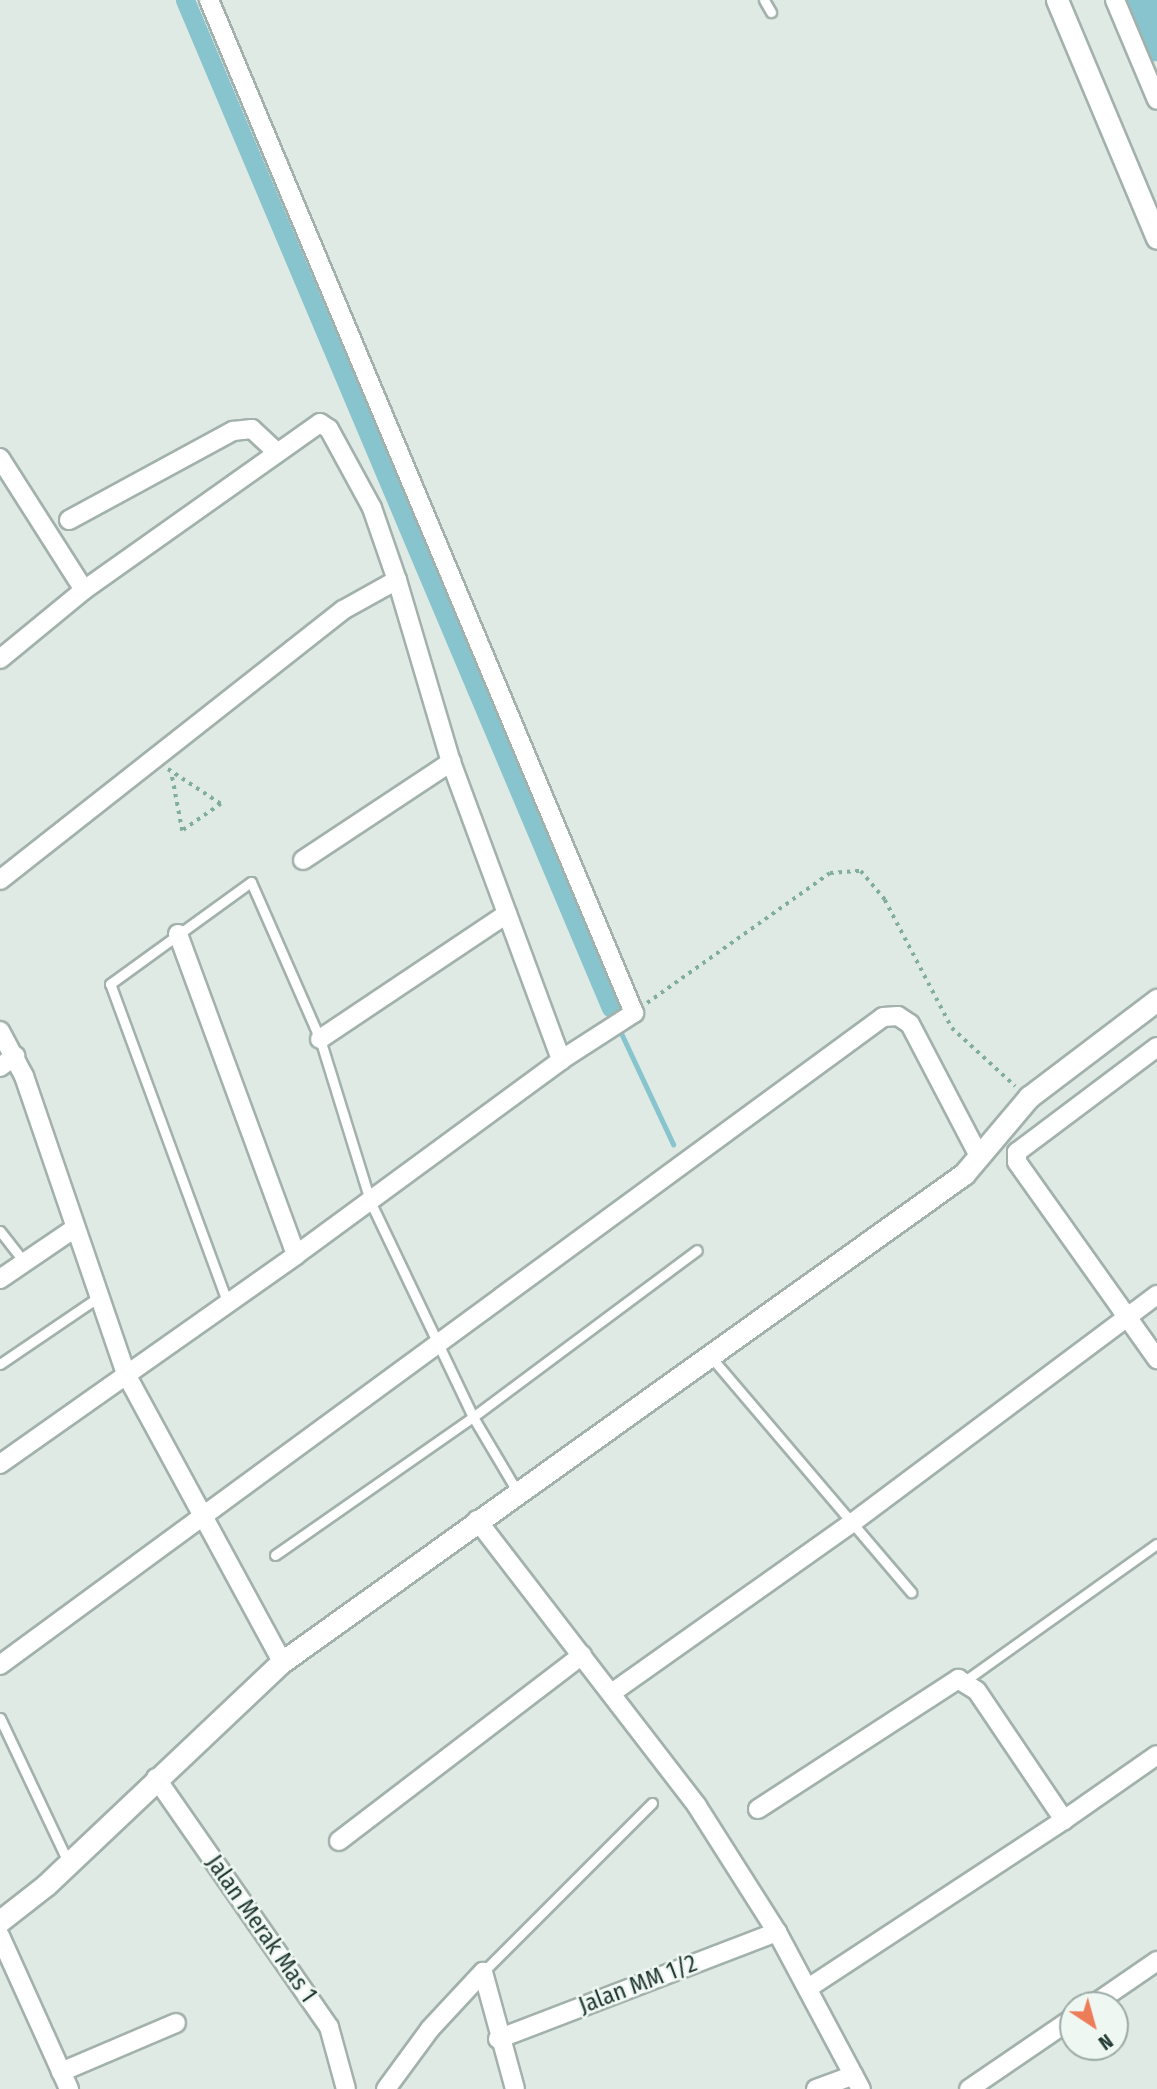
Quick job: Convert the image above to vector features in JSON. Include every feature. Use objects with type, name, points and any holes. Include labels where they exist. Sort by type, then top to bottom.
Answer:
[{"type":"street","points":[[0,1464],[228,1304],[561,1060],[634,1013],[209,0]]},
{"type":"street","points":[[1057,0],[1157,238]]},
{"type":"street","points":[[1115,0],[1157,100]]},
{"type":"street","points":[[0,659],[84,590],[311,426],[320,423],[329,429],[372,508],[397,580],[451,762],[561,1060]]},
{"type":"street","points":[[69,520],[233,431],[252,429],[276,451]]},
{"type":"street","points":[[1,464],[84,590]]},
{"type":"street","points":[[0,880],[343,610],[397,580]]},
{"type":"street","points":[[303,860],[451,762]]},
{"type":"street","points":[[320,1039],[507,914]]},
{"type":"street","points":[[178,934],[296,1255]]},
{"type":"street","points":[[0,1921],[68,1863],[282,1661],[980,1158],[1001,1125],[1029,1097],[1157,1000]]},
{"type":"street","points":[[0,1665],[435,1341],[883,1017],[898,1016],[910,1024],[980,1158]]},
{"type":"street","points":[[0,1031],[15,1056],[97,1298],[127,1376],[282,1661]]},
{"type":"street","points":[[1157,1047],[1017,1152],[1017,1162],[1157,1359]]},
{"type":"street","points":[[0,1068],[15,1056]]},
{"type":"street","points":[[0,1279],[75,1228]]},
{"type":"street","points":[[613,1692],[852,1523],[1157,1295]]},
{"type":"street","points":[[477,1520],[613,1692],[698,1807],[777,1932],[858,2082],[816,2089]]},
{"type":"street","points":[[339,1841],[582,1656]]},
{"type":"street","points":[[758,1809],[948,1682],[966,1680],[1064,1820]]},
{"type":"street","points":[[808,1988],[1064,1820],[1157,1755]]},
{"type":"street","name":"Jalan Merak Mas 1","points":[[156,1778],[330,2027],[346,2089]]},
{"type":"street","name":"Jalan MM 1/2","points":[[498,2039],[777,1932]]},
{"type":"street","points":[[0,1936],[65,2081],[176,2023]]},
{"type":"street","points":[[1113,1991],[1157,1961]]},
{"type":"street","points":[[483,1972],[498,2039],[515,2089]]},
{"type":"street","points":[[386,2089],[430,2029],[483,1972]]},
{"type":"street","points":[[969,2089],[1059,2028]]},
{"type":"lane","points":[[764,0],[771,12]]},
{"type":"lane","points":[[228,1304],[110,984],[251,882],[320,1039],[370,1201],[473,1417],[517,1491]]},
{"type":"lane","points":[[0,1231],[24,1262]]},
{"type":"lane","points":[[275,1555],[473,1417],[697,1250]]},
{"type":"lane","points":[[0,1364],[97,1298]]},
{"type":"lane","points":[[709,1354],[912,1592]]},
{"type":"lane","points":[[966,1680],[1157,1544]]},
{"type":"lane","points":[[0,1718],[68,1863]]},
{"type":"lane","points":[[483,1972],[652,1803]]},
{"type":"path","points":[[171,773],[181,779],[222,804],[183,831],[171,773]]},
{"type":"path","points":[[634,1013],[830,873],[861,871],[885,900],[951,1028],[1029,1097]]},
{"type":"waterway","points":[[185,0],[611,1008]]},
{"type":"waterway","points":[[1139,0],[1157,44]]},
{"type":"waterway","points":[[621,1033],[673,1144]]}]
